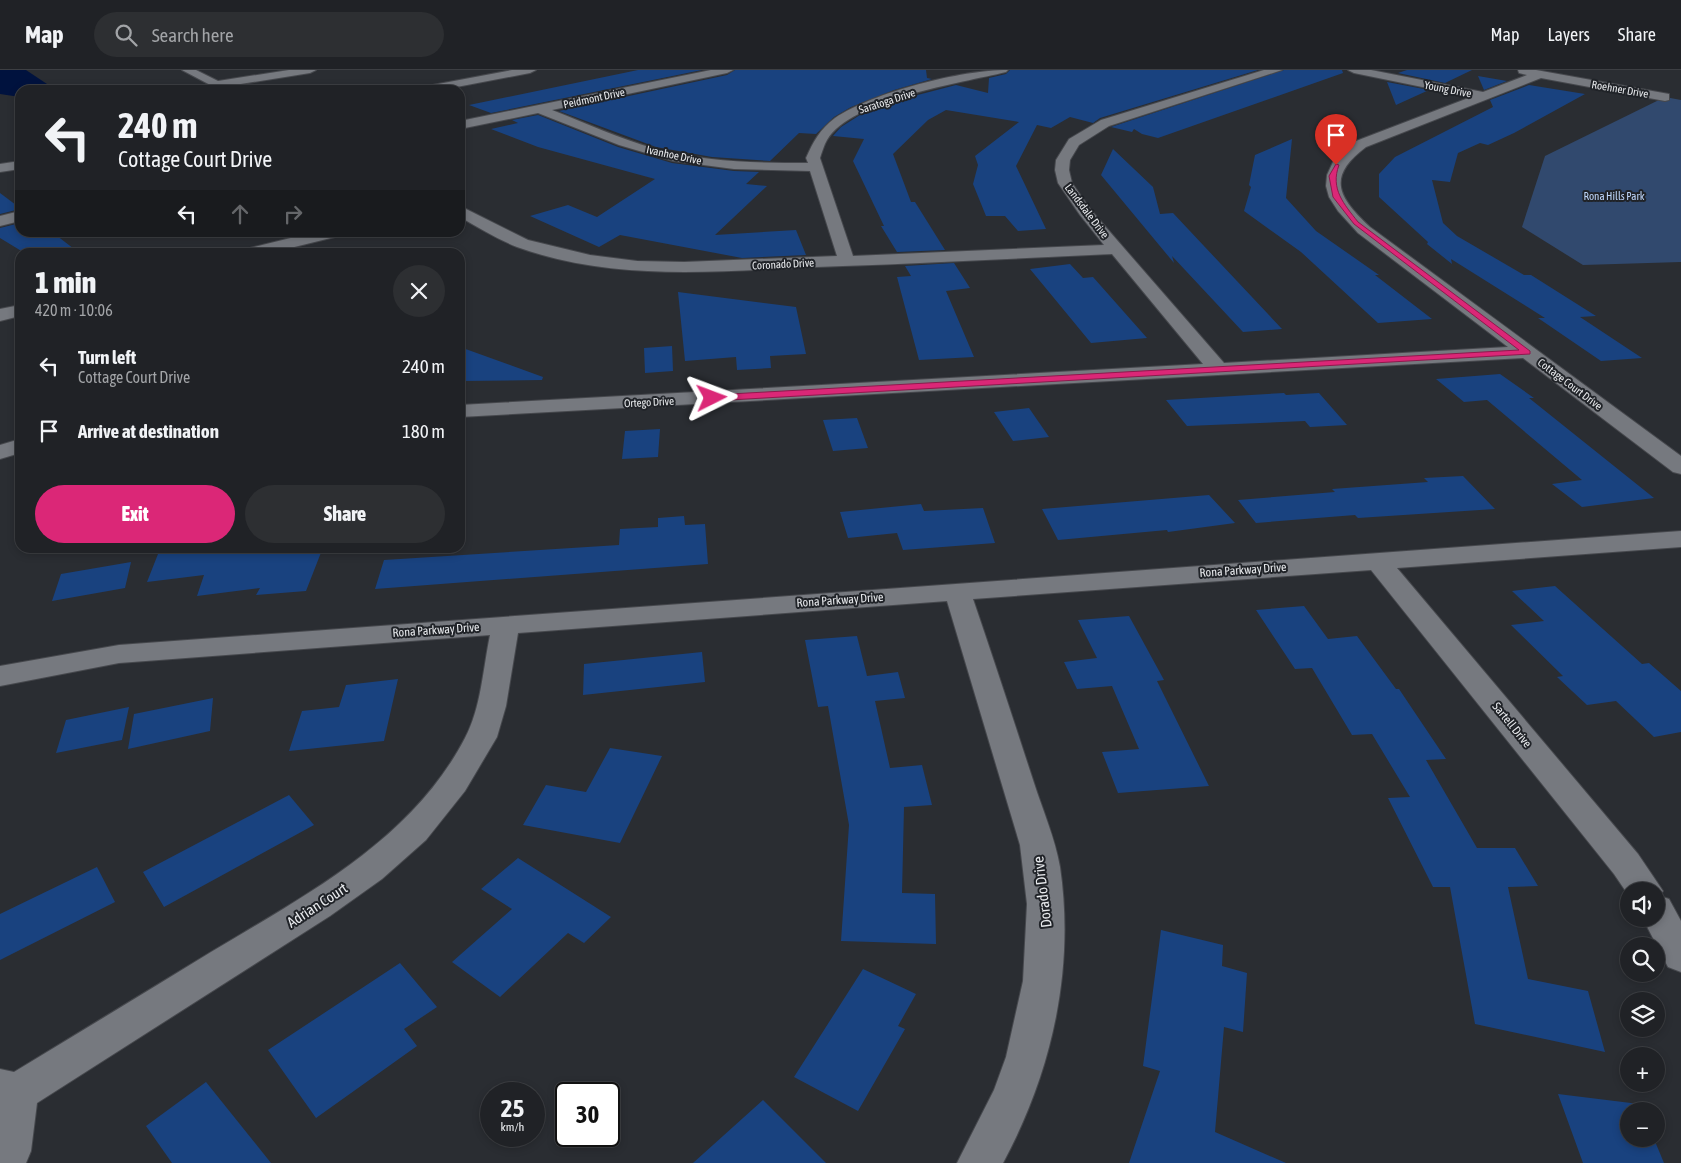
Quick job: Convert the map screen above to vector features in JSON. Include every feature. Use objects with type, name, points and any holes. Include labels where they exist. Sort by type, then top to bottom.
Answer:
[{"type":"street","points":[[188,70],[216,85],[310,70]]},
{"type":"street","points":[[449,85],[530,70]]},
{"type":"street","name":"Peidmont Drive","points":[[465,124],[727,70]]},
{"type":"street","name":"Saratoga Drive","points":[[847,261],[813,158],[818,140],[825,131],[846,116],[892,97],[1002,70]]},
{"type":"street","name":"Landsdale Drive","points":[[1219,370],[1085,212],[1065,183],[1062,160],[1074,142],[1096,127],[1116,118],[1276,70]]},
{"type":"street","name":"Young Drive","points":[[1354,70],[1483,96]]},
{"type":"street","name":"Roehner Drive","points":[[1517,70],[1664,97]]},
{"type":"street","name":"Cottage Court Drive","points":[[1540,74],[1362,144],[1347,154],[1336,165],[1332,176],[1332,186],[1343,208],[1364,230],[1681,467]]},
{"type":"street","name":"Ivanhoe Drive","points":[[539,109],[637,147],[669,156],[738,165],[815,167]]},
{"type":"street","points":[[0,168],[15,166]]},
{"type":"street","name":"Coronado Drive","points":[[465,214],[505,235],[529,245],[566,255],[603,262],[688,267],[1116,249]]},
{"type":"street","points":[[0,221],[15,217]]},
{"type":"street","points":[[272,248],[317,237]]},
{"type":"street","points":[[0,315],[15,311]]},
{"type":"street","name":"Ortego Drive","points":[[465,411],[1527,352]]},
{"type":"street","points":[[0,452],[15,448]]},
{"type":"street","name":"Rona Parkway Drive","points":[[0,676],[119,654],[1681,539]]},
{"type":"street","name":"Sartell Drive","points":[[1378,560],[1639,882]]},
{"type":"street","name":"Dorado Drive","points":[[957,591],[1042,864],[1048,929],[1041,998],[1028,1052],[1007,1109],[979,1163]]},
{"type":"street","name":"Adrian Court","points":[[0,1157],[9,1151],[9,1090],[317,906],[370,869],[414,831],[454,783],[481,737],[491,706],[506,625]]},
{"type":"street","points":[[1665,926],[1681,956]]},
{"type":"green space","name":"Rona Hills Park","points":[[1665,97],[1681,100],[1681,262],[1583,265],[1522,227],[1545,156]]},
{"type":"shaded area","points":[[0,70],[26,70],[48,85],[15,85],[15,96],[0,94]]},
{"type":"building","points":[[638,70],[702,70],[491,113],[469,105]]},
{"type":"building","points":[[735,70],[926,70],[927,78],[932,79],[894,90],[851,107],[834,117],[816,134],[799,133],[770,161],[712,157],[656,147],[559,111],[727,75]]},
{"type":"building","points":[[1010,70],[1258,70],[1100,118],[1093,123],[1070,117],[1051,128],[1037,125],[1016,166],[1046,229],[1018,231],[1005,216],[986,216],[973,184],[978,165],[975,156],[1019,122],[946,110],[928,120],[893,154],[911,202],[915,202],[945,250],[897,252],[881,226],[884,226],[853,161],[864,139],[833,136],[841,127],[860,115],[910,97],[956,85],[988,93],[989,78],[1006,74]]},
{"type":"building","points":[[1284,70],[1342,70],[1343,73],[1158,138],[1142,134],[1134,129],[1132,132],[1111,127]]},
{"type":"building","points":[[1407,70],[1472,70],[1445,83],[1398,73]]},
{"type":"building","points":[[1478,76],[1507,81],[1484,90]]},
{"type":"building","points":[[1387,82],[1429,90],[1396,105]]},
{"type":"building","points":[[1529,85],[1585,94],[1514,133],[1488,145],[1480,143],[1458,153],[1450,182],[1432,180],[1443,223],[1457,236],[1524,275],[1531,275],[1596,316],[1580,317],[1642,358],[1601,361],[1538,318],[1545,318],[1451,259],[1452,264],[1427,244],[1428,242],[1379,197],[1379,174],[1395,157],[1493,107],[1490,100]]},
{"type":"building","points":[[538,115],[618,147],[672,163],[734,171],[759,172],[746,184],[767,186],[715,235],[796,230],[806,255],[742,258],[620,235],[599,247],[530,216],[568,205],[597,217],[655,179],[538,147],[491,129],[518,123],[512,120]]},
{"type":"building","points":[[1292,139],[1286,198],[1316,231],[1379,275],[1375,275],[1432,319],[1378,323],[1301,252],[1244,211],[1251,187],[1249,185],[1255,155]]},
{"type":"building","points":[[1113,149],[1153,187],[1160,214],[1173,213],[1282,329],[1243,332],[1172,256],[1174,263],[1101,175]]},
{"type":"building","points":[[0,193],[15,204],[15,210],[0,214]]},
{"type":"building","points":[[15,224],[15,237],[58,237],[73,248],[16,248],[0,238],[0,228]]},
{"type":"building","points":[[954,263],[970,288],[946,291],[974,357],[919,360],[897,277],[911,276],[905,266]]},
{"type":"building","points":[[1070,264],[1083,278],[1093,277],[1147,338],[1091,343],[1030,269]]},
{"type":"building","points":[[678,292],[796,307],[806,354],[770,356],[771,368],[737,370],[736,357],[685,361]]},
{"type":"building","points":[[672,346],[673,371],[645,373],[644,348]]},
{"type":"building","points":[[465,349],[543,377],[542,380],[465,381]]},
{"type":"building","points":[[1500,374],[1534,398],[1529,398],[1654,498],[1582,507],[1552,484],[1582,480],[1487,400],[1464,402],[1436,379]]},
{"type":"building","points":[[1284,393],[1286,395],[1319,393],[1347,425],[1310,427],[1305,421],[1187,426],[1166,400]]},
{"type":"building","points":[[1029,408],[1049,437],[1013,441],[994,412]]},
{"type":"building","points":[[857,418],[868,448],[833,451],[823,420]]},
{"type":"building","points":[[660,429],[658,457],[622,459],[625,431]]},
{"type":"building","points":[[1463,476],[1495,509],[1358,518],[1355,515],[1256,523],[1238,500],[1335,492],[1332,489],[1428,482],[1424,478]]},
{"type":"building","points":[[1209,495],[1235,523],[1168,532],[1167,530],[1058,540],[1042,509]]},
{"type":"building","points":[[921,504],[924,511],[983,508],[995,543],[903,550],[897,533],[848,538],[840,512]]},
{"type":"building","points":[[684,516],[685,525],[705,524],[708,564],[375,589],[384,560],[619,545],[620,529],[658,527],[658,518]]},
{"type":"building","points":[[321,553],[306,591],[256,595],[260,588],[197,596],[204,575],[147,582],[158,554]]},
{"type":"building","points":[[131,562],[125,588],[52,601],[61,574]]},
{"type":"building","points":[[1555,586],[1642,664],[1649,663],[1681,691],[1681,732],[1654,737],[1616,701],[1587,705],[1557,677],[1563,676],[1511,625],[1544,621],[1512,591]]},
{"type":"building","points":[[1304,606],[1328,639],[1357,636],[1396,689],[1399,689],[1446,759],[1426,760],[1477,848],[1515,848],[1538,886],[1508,887],[1528,979],[1588,991],[1605,1052],[1475,1024],[1450,887],[1433,887],[1388,798],[1410,797],[1372,734],[1352,735],[1312,668],[1295,669],[1256,610]]},
{"type":"building","points":[[1129,616],[1164,680],[1157,681],[1209,786],[1118,793],[1102,752],[1139,749],[1112,686],[1077,689],[1064,662],[1097,658],[1078,620]]},
{"type":"building","points":[[857,636],[867,676],[898,672],[905,698],[875,701],[890,768],[922,765],[932,805],[904,807],[902,893],[935,894],[936,944],[841,941],[849,825],[828,706],[818,707],[805,640]]},
{"type":"building","points":[[702,652],[705,682],[583,695],[584,664]]},
{"type":"building","points":[[398,679],[384,741],[289,751],[302,711],[339,707],[346,685]]},
{"type":"building","points":[[213,698],[210,731],[128,749],[134,714]]},
{"type":"building","points":[[129,707],[122,740],[56,753],[66,720]]},
{"type":"building","points":[[610,748],[662,756],[620,843],[523,825],[546,785],[586,792]]},
{"type":"building","points":[[289,795],[314,825],[164,907],[143,872]]},
{"type":"building","points":[[518,858],[611,917],[584,943],[568,933],[500,997],[452,962],[512,909],[481,889]]},
{"type":"building","points":[[97,867],[115,902],[0,960],[0,914]]},
{"type":"building","points":[[1161,930],[1223,945],[1222,966],[1247,973],[1243,1032],[1224,1027],[1215,1132],[1286,1163],[1129,1163],[1160,1071],[1143,1066]]},
{"type":"building","points":[[400,963],[437,1007],[404,1029],[417,1046],[316,1118],[268,1050]]},
{"type":"building","points":[[863,969],[916,994],[898,1026],[905,1029],[858,1111],[794,1077]]},
{"type":"building","points":[[206,1082],[271,1163],[172,1163],[146,1126]]},
{"type":"building","points":[[1558,1094],[1623,1102],[1620,1102],[1620,1147],[1657,1147],[1664,1163],[1583,1163]]},
{"type":"building","points":[[763,1100],[826,1163],[693,1163]]},
{"type":"route","points":[[712,398],[1527,352],[1356,223],[1343,208],[1332,186],[1332,176],[1336,165]]}]
